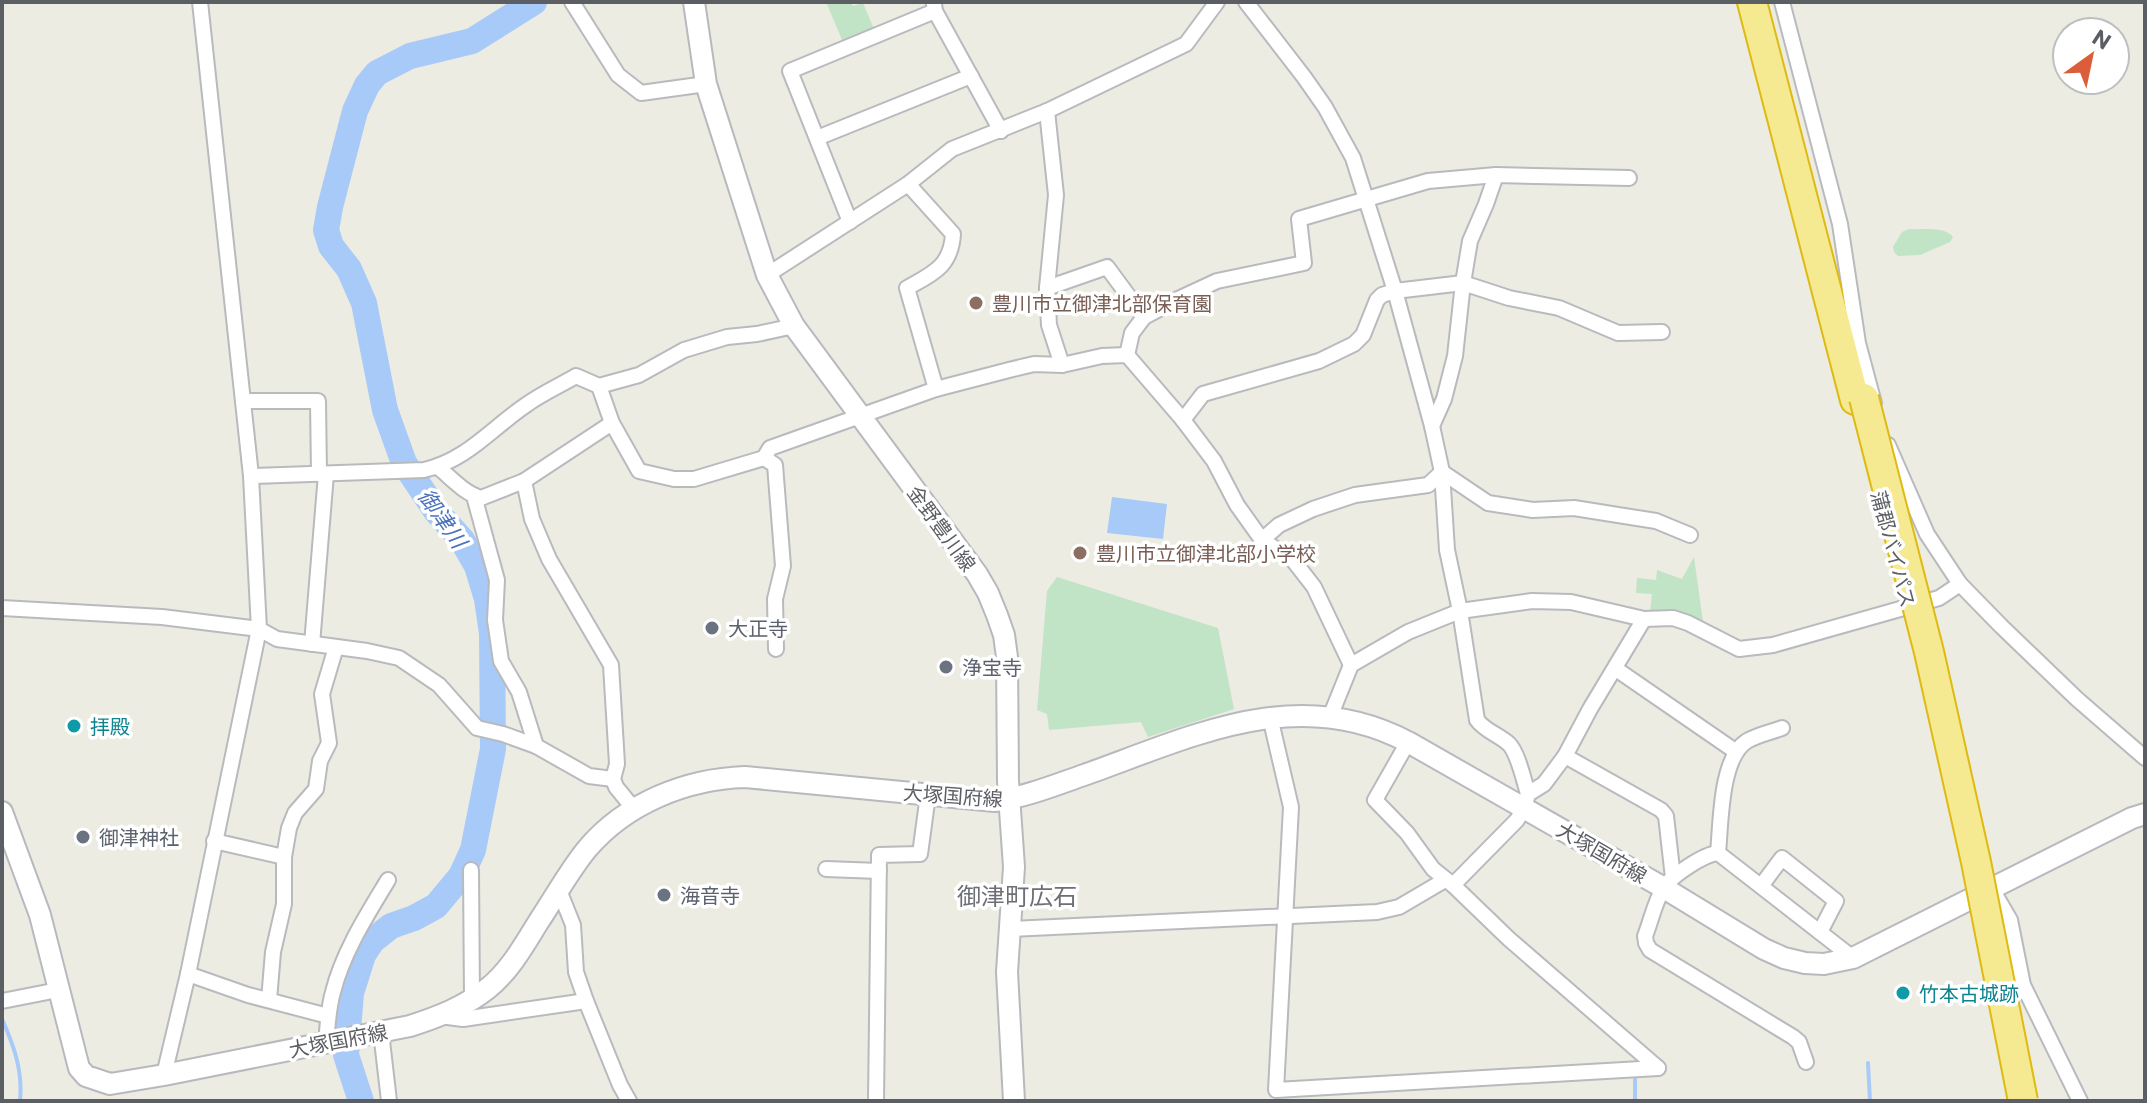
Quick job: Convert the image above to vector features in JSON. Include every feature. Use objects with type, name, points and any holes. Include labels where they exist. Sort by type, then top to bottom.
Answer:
[{"type":"highway","name":"蒲郡バイパス","points":[[1752,2],[1929,652],[1976,862],[2023,1101]]},
{"type":"highway","name":"蒲郡バイパス","points":[[1761,2],[1953,788],[2015,1101]]},
{"type":"main road","name":"金野豊川線","points":[[694,2],[706,84],[767,275],[794,326],[963,554],[988,593],[1004,635],[1014,890],[1007,972],[1014,1101]]},
{"type":"main road","name":"大塚国府線","points":[[2,812],[40,915],[79,1068],[110,1093],[164,1075],[381,1032],[440,1016],[488,989],[513,962],[559,890],[602,833],[634,809],[687,786],[725,778],[745,777],[983,800],[1011,799],[1201,734],[1270,717],[1330,717],[1371,725],[1526,801],[1669,883],[1764,949],[1784,958],[1824,964],[1853,958],[2145,814]]},
{"type":"street","points":[[164,1075],[188,974],[259,629],[251,476],[200,2]]},
{"type":"street","points":[[572,2],[618,75],[641,93],[706,84]]},
{"type":"street","points":[[767,275],[908,184],[952,149],[1047,111],[1186,44],[1217,2]]},
{"type":"street","points":[[1246,2],[1325,107],[1353,158],[1395,291],[1432,426],[1442,472],[1447,550],[1477,720],[1514,751],[1526,801]]},
{"type":"street","points":[[1782,2],[1840,224],[1858,343],[1879,423],[1927,534],[1960,584],[2077,699],[2145,758]]},
{"type":"street","points":[[850,222],[790,71],[934,7],[1001,131]]},
{"type":"street","points":[[817,138],[971,76]]},
{"type":"street","points":[[1047,111],[1056,195],[1047,288],[1049,325],[1062,365]]},
{"type":"street","points":[[1432,426],[1444,399],[1455,356],[1470,241],[1496,175]]},
{"type":"street","points":[[1127,355],[1132,333],[1144,317],[1217,281],[1304,263],[1299,219],[1428,181],[1496,175],[1629,178]]},
{"type":"street","points":[[908,184],[953,234],[941,269],[907,288],[936,389]]},
{"type":"street","points":[[1047,288],[1107,267],[1144,317]]},
{"type":"street","points":[[1183,420],[1203,394],[1319,361],[1354,344],[1363,335],[1377,300],[1395,291],[1463,283],[1509,298],[1559,308],[1618,333],[1662,332]]},
{"type":"street","points":[[251,476],[438,467],[464,454],[525,405],[576,376],[599,386],[639,375],[684,350],[713,341],[794,326]]},
{"type":"street","points":[[599,386],[612,423],[639,471],[674,479],[694,479],[764,458],[770,448],[936,389],[1034,364],[1062,365],[1102,356],[1127,355]]},
{"type":"street","points":[[1127,355],[1214,461],[1237,505],[1262,540],[1293,560],[1314,587],[1351,665]]},
{"type":"street","points":[[243,401],[318,401],[322,474],[312,644]]},
{"type":"street","points":[[438,467],[474,496],[481,498],[524,481],[612,423]]},
{"type":"street","points":[[764,458],[775,465],[783,566],[775,599],[776,649]]},
{"type":"street","points":[[1262,540],[1279,525],[1313,509],[1355,495],[1428,485],[1442,472]]},
{"type":"street","points":[[1442,472],[1488,503],[1533,510],[1587,510],[1656,521],[1690,535]]},
{"type":"street","points":[[524,481],[532,519],[549,559],[611,665],[617,764],[613,779],[634,809]]},
{"type":"street","points":[[474,496],[497,580],[495,620],[501,661],[519,692],[536,746]]},
{"type":"street","points":[[1330,717],[1351,665],[1408,632],[1460,611],[1532,601],[1571,602],[1644,619],[1673,618],[1739,649],[1773,645],[1939,598],[1960,584]]},
{"type":"street","points":[[2,608],[162,617],[259,629],[277,639],[399,658],[439,685],[477,728],[536,746],[589,776],[613,779]]},
{"type":"street","points":[[1009,929],[1377,912],[1399,907],[1449,882],[1517,820],[1526,801],[1544,784],[1565,756],[1644,619]]},
{"type":"street","points":[[269,1000],[273,952],[284,904],[284,857],[289,828],[295,813],[316,789],[320,761],[329,743],[322,694],[336,647]]},
{"type":"street","points":[[1616,669],[1735,751]]},
{"type":"street","points":[[1270,717],[1291,807],[1276,1090],[1658,1068],[1433,869],[1407,833],[1375,800],[1408,742]]},
{"type":"street","points":[[1718,853],[1723,795],[1735,751],[1749,740],[1782,728]]},
{"type":"street","points":[[1565,756],[1661,810],[1666,816],[1669,883],[1645,936],[1650,950],[1793,1037],[1799,1042],[1806,1062]]},
{"type":"street","points":[[876,1101],[879,855],[920,854],[928,795]]},
{"type":"street","points":[[214,841],[284,857]]},
{"type":"street","points":[[1669,883],[1708,854],[1718,853],[1853,958]]},
{"type":"street","points":[[1761,886],[1782,858],[1836,901],[1820,932]]},
{"type":"street","points":[[826,869],[879,871]]},
{"type":"street","points":[[471,870],[472,999]]},
{"type":"street","points":[[340,1040],[328,1016],[333,991],[360,925],[388,880]]},
{"type":"street","points":[[1992,889],[2010,920],[2023,985],[2080,1101]]},
{"type":"street","points":[[559,890],[573,925],[576,972],[629,1101]]},
{"type":"street","points":[[188,974],[328,1016]]},
{"type":"street","points":[[2,1001],[58,990]]},
{"type":"street","points":[[440,1016],[463,1019],[586,1001]]},
{"type":"street","points":[[381,1032],[389,1101]]},
{"type":"green space","points":[[826,2],[850,2],[853,6],[863,3],[874,29],[843,42]]},
{"type":"green space","points":[[1909,229],[1939,230],[1953,237],[1950,242],[1920,255],[1898,256],[1893,247],[1902,232]]},
{"type":"green space","points":[[1694,557],[1704,629],[1650,612],[1652,594],[1636,593],[1637,578],[1656,580],[1657,570],[1682,579]]},
{"type":"green space","points":[[1057,577],[1218,628],[1234,709],[1148,737],[1141,722],[1049,730],[1047,714],[1037,710],[1047,591]]},
{"type":"water","points":[[1112,497],[1167,504],[1163,539],[1107,533]]},
{"type":"waterway","name":"御津川","points":[[361,1101],[346,1055],[351,993],[363,955],[372,941],[391,926],[436,906],[461,876],[473,850],[493,749],[492,633],[487,599],[477,566],[462,540],[436,511],[404,463],[385,410],[364,303],[349,269],[331,246],[326,230],[355,111],[367,85],[377,73],[410,56],[472,41],[534,2]]},
{"type":"waterway","points":[[2,1019],[17,1059],[20,1101]]},
{"type":"waterway","points":[[1868,1063],[1870,1101]]},
{"type":"waterway","points":[[1635,1079],[1635,1101]]},
{"type":"place","name":"豊川市立御津北部保育園","points":[[976,303]]},
{"type":"place","name":"豊川市立御津北部小学校","points":[[1080,553]]},
{"type":"place","name":"大正寺","points":[[712,628]]},
{"type":"place","name":"浄宝寺","points":[[946,667]]},
{"type":"place","name":"拝殿","points":[[74,726]]},
{"type":"place","name":"御津神社","points":[[83,837]]},
{"type":"place","name":"海音寺","points":[[664,895]]},
{"type":"place","name":"竹本古城跡","points":[[1903,993]]},
{"type":"district","name":"御津町広石","points":[[1017,895]]}]
